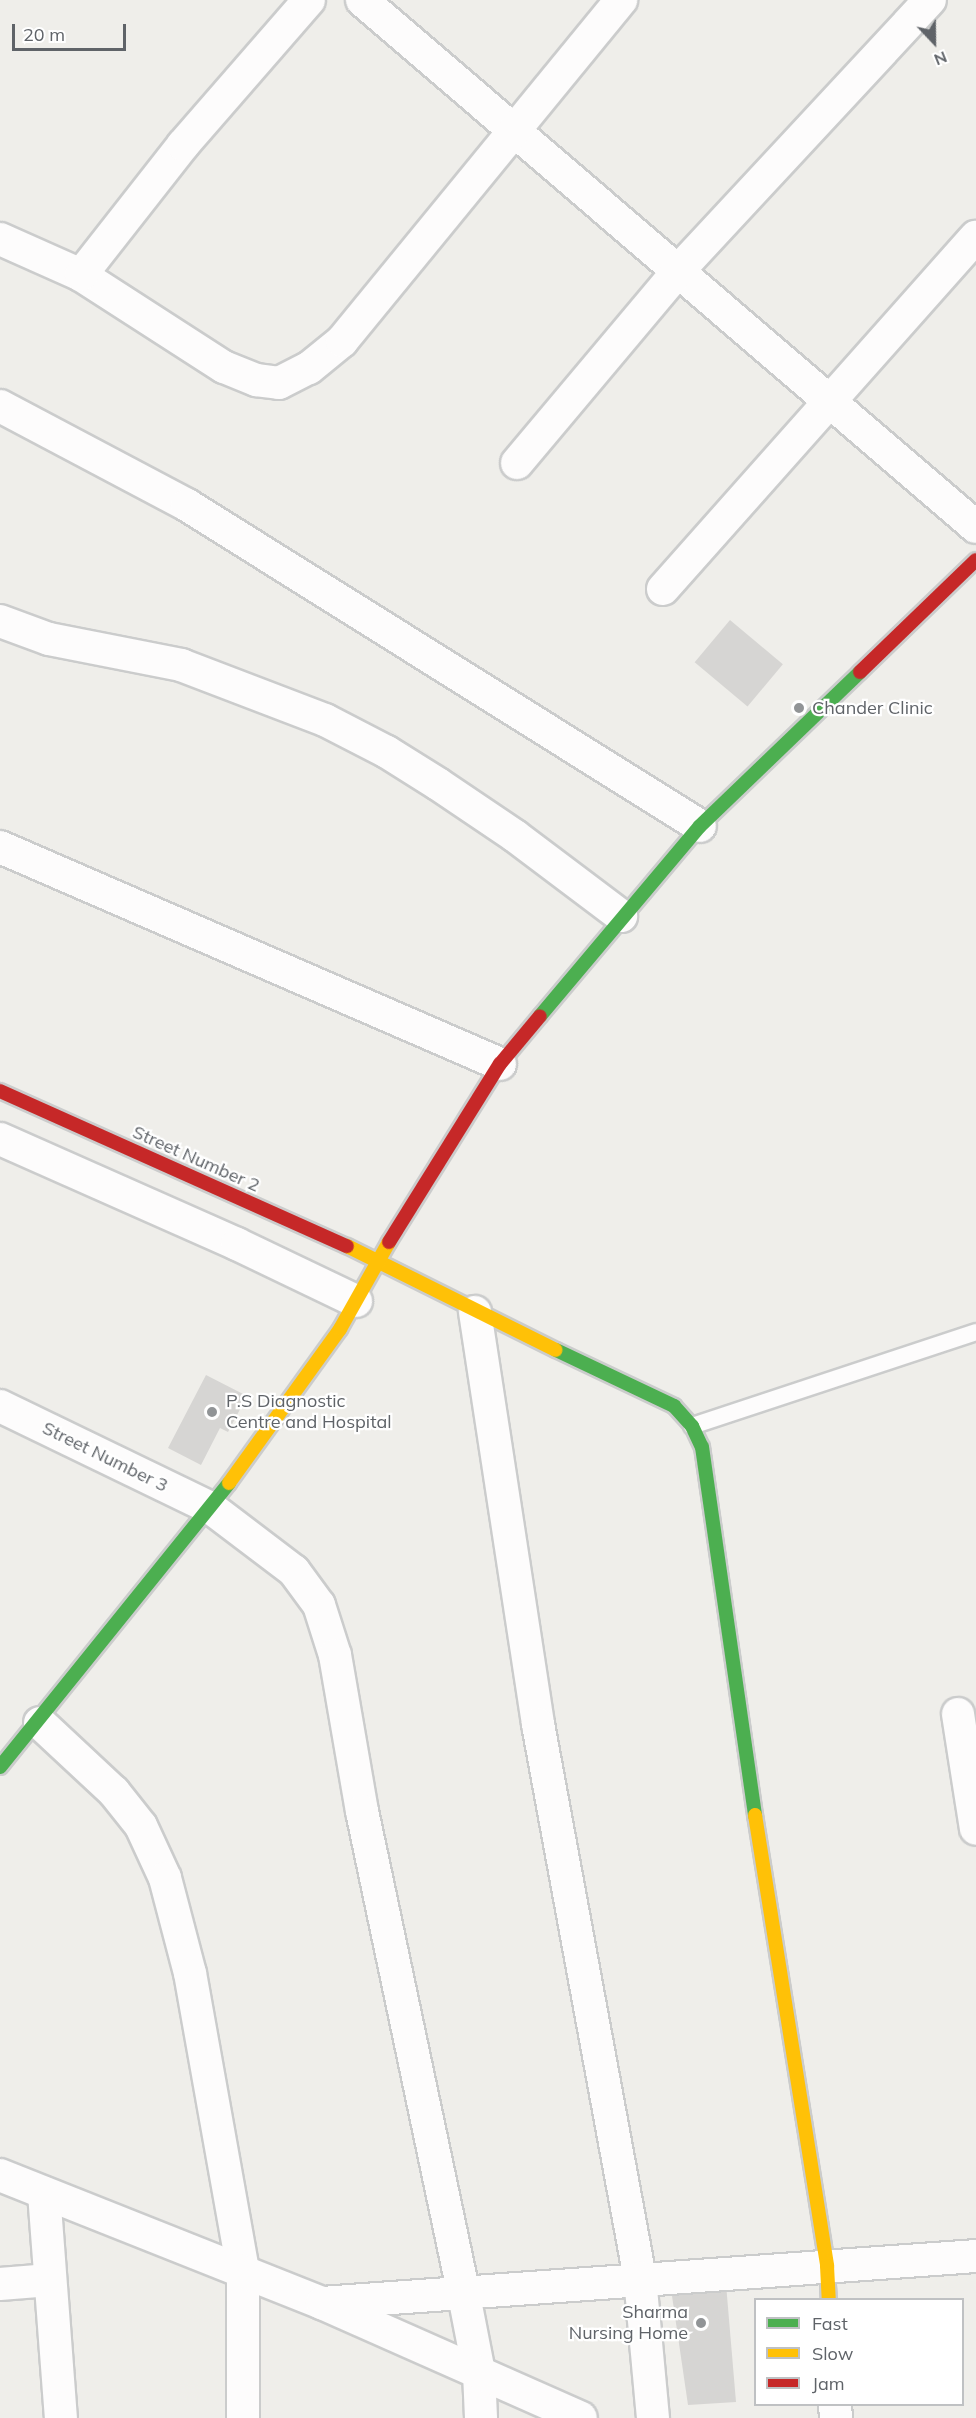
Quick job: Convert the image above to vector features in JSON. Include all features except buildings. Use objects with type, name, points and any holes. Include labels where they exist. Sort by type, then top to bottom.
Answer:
[{"type":"street","points":[[81,275],[183,145],[309,0]]},
{"type":"street","points":[[362,0],[512,131],[976,526]]},
{"type":"street","points":[[0,239],[81,275],[224,367],[256,380],[279,383],[309,368],[342,341],[621,0]]},
{"type":"street","points":[[517,462],[678,271],[930,0]]},
{"type":"street","points":[[663,589],[976,237]]},
{"type":"street","points":[[0,406],[188,505],[700,826]]},
{"type":"street","points":[[0,1767],[40,1722],[211,1508],[340,1329],[378,1260],[500,1064],[621,916],[700,826],[976,560]]},
{"type":"street","points":[[0,621],[49,639],[181,665],[325,720],[387,752],[447,791],[621,916]]},
{"type":"street","points":[[0,847],[500,1064]]},
{"type":"street","name":"Street Number 2","points":[[0,1091],[378,1260],[475,1312],[674,1406],[692,1426]]},
{"type":"street","points":[[0,1140],[237,1244],[356,1301]]},
{"type":"street","points":[[475,1312],[538,1725],[640,2278],[653,2418]]},
{"type":"street","name":"Street Number 3","points":[[0,1406],[211,1508],[294,1571],[319,1605],[335,1655],[362,1811],[463,2290],[479,2372],[481,2418]]},
{"type":"street","points":[[692,1426],[702,1447],[728,1644],[827,2266],[829,2298]]},
{"type":"street","points":[[958,1714],[976,1829]]},
{"type":"street","points":[[40,1722],[121,1800],[141,1826],[165,1878],[190,1973],[243,2272],[243,2418]]},
{"type":"street","points":[[5,2180],[44,2193],[322,2303],[581,2418]]},
{"type":"street","points":[[44,2193],[62,2418]]},
{"type":"street","points":[[322,2303],[463,2290],[976,2256]]},
{"type":"street","points":[[0,2284],[50,2280]]},
{"type":"lane","points":[[692,1426],[976,1332]]},
{"type":"traffic: fast","points":[[540,1016],[700,826],[860,672]]},
{"type":"traffic: fast","points":[[556,1350],[674,1406],[692,1426],[702,1447],[755,1815]]},
{"type":"traffic: fast","points":[[0,1767],[229,1483]]},
{"type":"traffic: slow","points":[[229,1483],[340,1329],[389,1242]]},
{"type":"traffic: slow","points":[[347,1246],[556,1350]]},
{"type":"traffic: slow","points":[[755,1815],[827,2266],[829,2298]]},
{"type":"traffic: jam","points":[[860,672],[976,560]]},
{"type":"traffic: jam","points":[[389,1242],[500,1064],[540,1016]]},
{"type":"traffic: jam","points":[[0,1091],[347,1246]]},
{"type":"place","name":"Chander Clinic","points":[[799,708]]},
{"type":"place","name":"P.S Diagnostic Centre and Hospital","points":[[212,1412]]},
{"type":"place","name":"Sharma Nursing Home","points":[[701,2323]]}]
